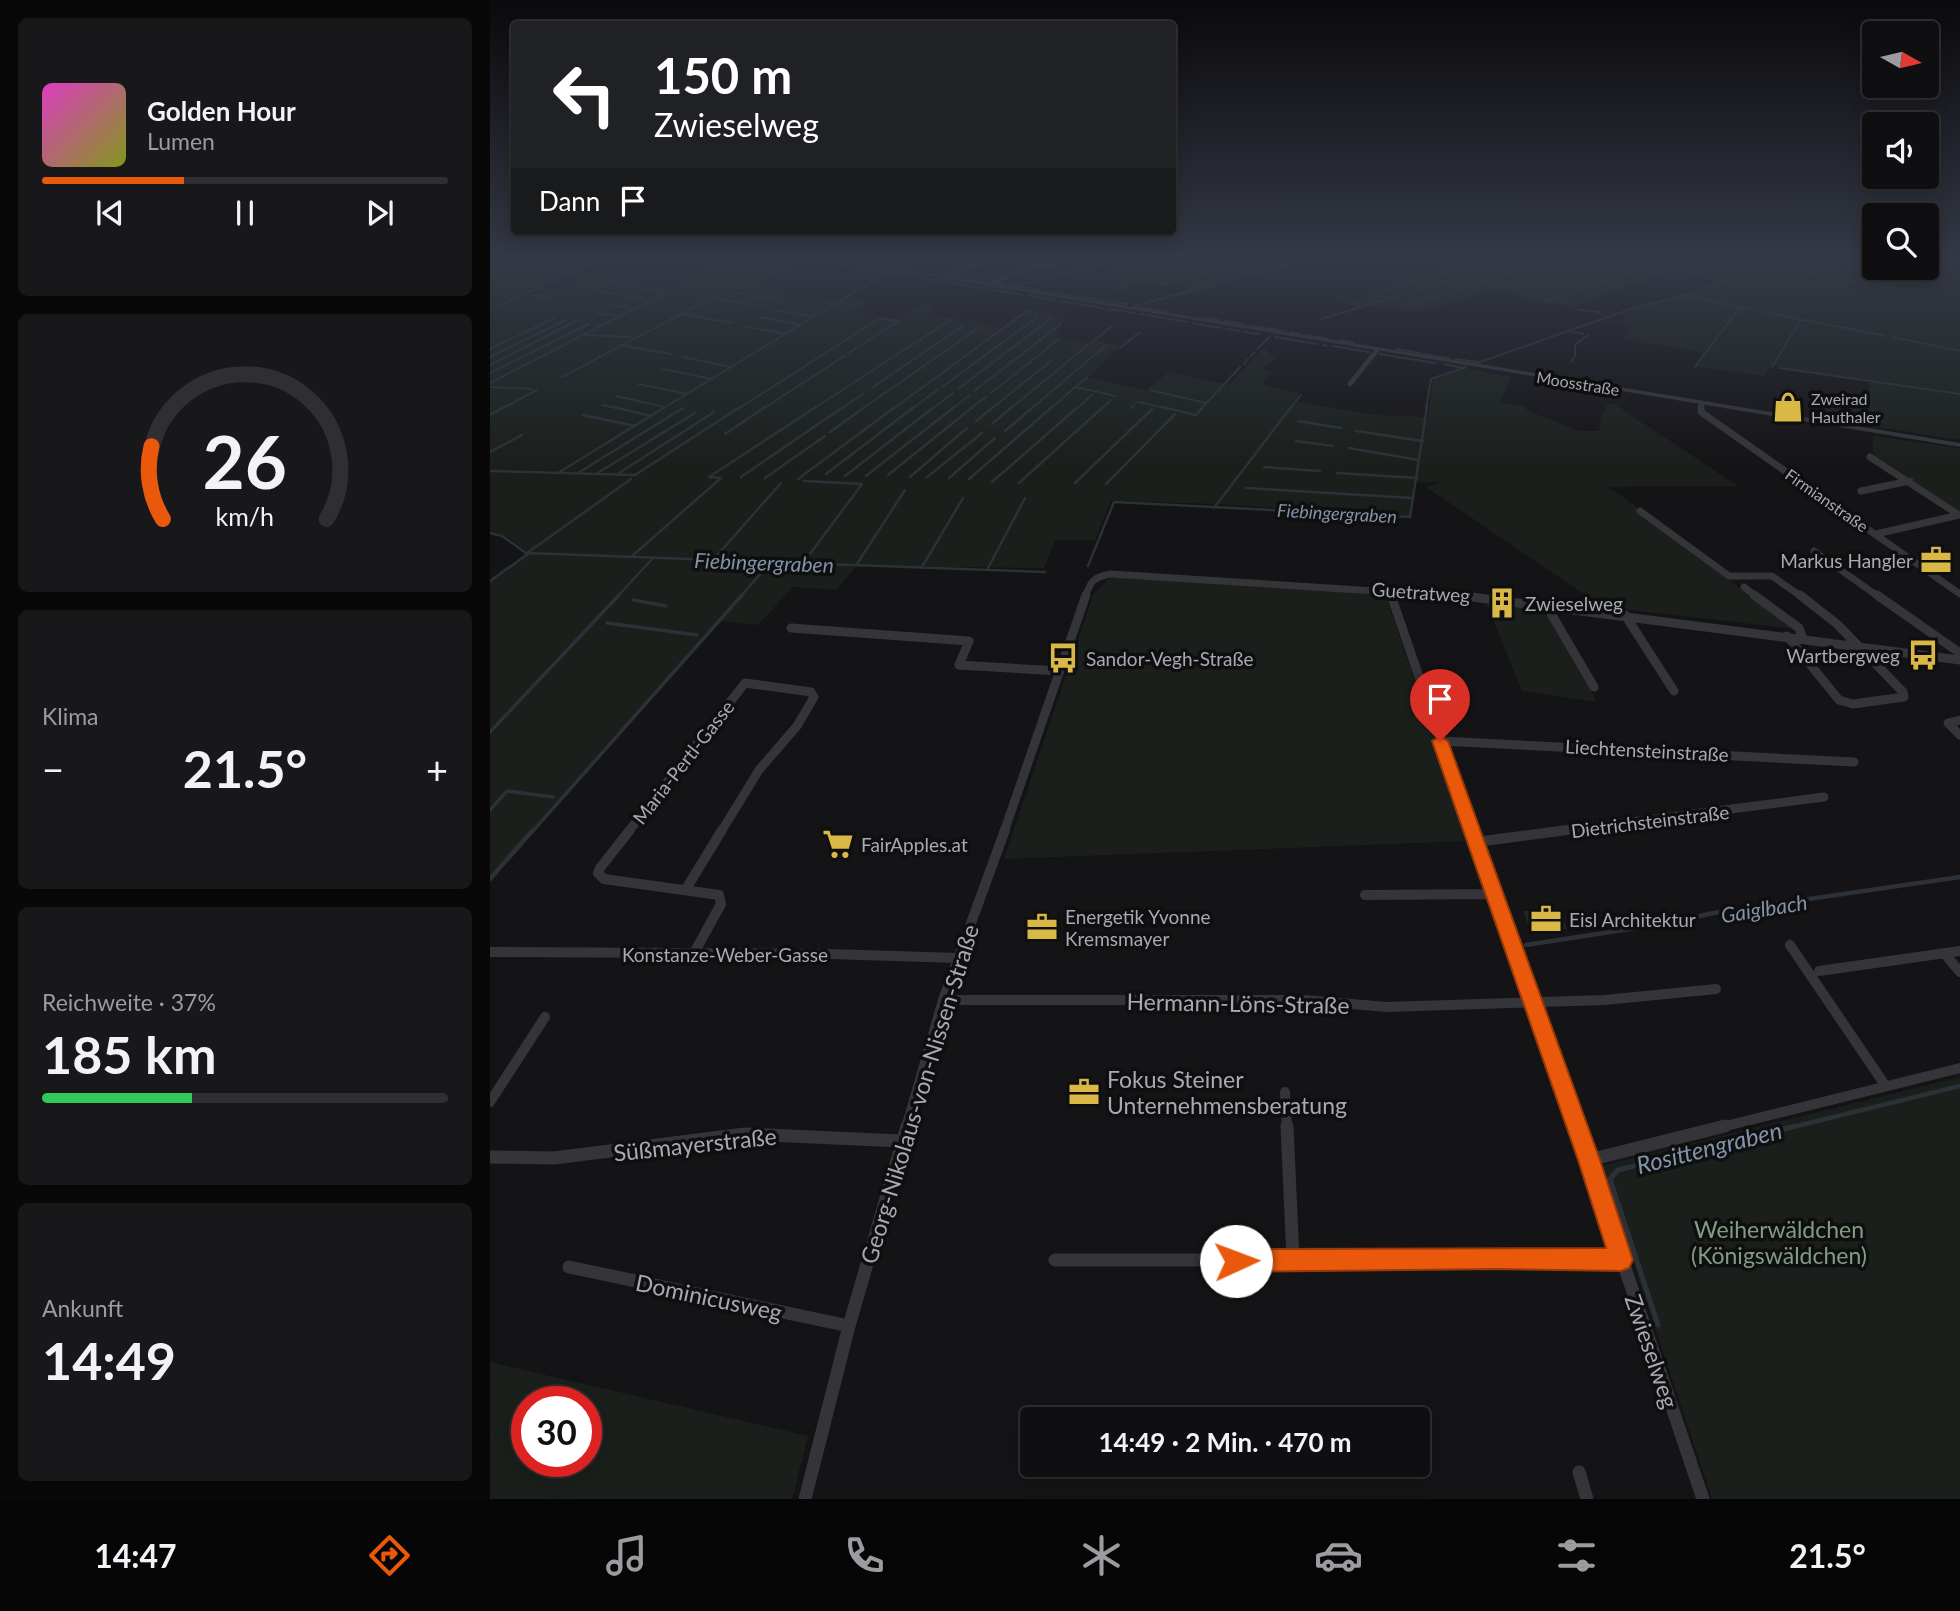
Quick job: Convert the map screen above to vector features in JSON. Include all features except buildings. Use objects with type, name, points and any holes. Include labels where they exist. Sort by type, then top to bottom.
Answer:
[{"type":"street","name":"Moosstraße","points":[[1251,329],[1960,445]]},
{"type":"street","points":[[1350,384],[1377,350]]},
{"type":"street","name":"Firmianstraße","points":[[1701,403],[1701,412],[1960,594]]},
{"type":"street","points":[[1870,457],[1959,515],[1876,534]]},
{"type":"street","points":[[1861,491],[1910,481]]},
{"type":"street","points":[[1640,512],[1730,576],[1746,578],[1770,575],[1778,578],[1816,606],[1861,647],[1903,692],[1904,697],[1853,704],[1839,700],[1787,636]]},
{"type":"street","points":[[1814,551],[1960,653]]},
{"type":"street","name":"Guetratweg","points":[[1095,577],[1111,574],[1389,590],[1546,605],[1960,660]]},
{"type":"street","name":"Georg-Nikolaus-von-Nissen-Straße","points":[[805,1499],[849,1326],[943,1000],[1090,582],[1095,577]]},
{"type":"street","points":[[1744,587],[1799,628],[1803,639]]},
{"type":"street","name":"Zwieselweg","points":[[1389,590],[1493,894],[1589,1160],[1703,1499]]},
{"type":"street","points":[[1546,605],[1594,687]]},
{"type":"street","points":[[1625,615],[1674,691]]},
{"type":"street","points":[[790,628],[969,641],[959,665],[1059,671]]},
{"type":"street","name":"Maria-Pertl-Gasse","points":[[746,683],[811,692],[814,697],[797,726],[759,770],[686,889],[604,879],[598,873],[746,683]]},
{"type":"street","points":[[1960,720],[1948,723],[1960,735]]},
{"type":"street","name":"Liechtensteinstraße","points":[[1440,741],[1854,762]]},
{"type":"street","name":"Dietrichsteinstraße","points":[[1476,842],[1824,797]]},
{"type":"street","points":[[686,889],[713,893],[722,899],[694,953]]},
{"type":"street","points":[[1365,895],[1493,894]]},
{"type":"street","points":[[1790,945],[1885,1086]]},
{"type":"street","points":[[1819,971],[1960,951]]},
{"type":"street","name":"Konstanze-Weber-Gasse","points":[[490,952],[959,958]]},
{"type":"street","points":[[1944,953],[1960,972]]},
{"type":"street","points":[[1533,1004],[1716,989]]},
{"type":"street","name":"Hermann-Löns-Straße","points":[[943,1000],[1304,1000],[1387,1007],[1533,1004]]},
{"type":"street","points":[[490,1102],[545,1017]]},
{"type":"street","points":[[1589,1160],[1960,1068]]},
{"type":"street","points":[[1285,1092],[1293,1259]]},
{"type":"street","name":"Süßmayerstraße","points":[[490,1157],[533,1160],[570,1158],[745,1134],[901,1141]]},
{"type":"street","points":[[1055,1260],[1621,1260]]},
{"type":"street","name":"Dominicusweg","points":[[569,1267],[849,1326]]},
{"type":"street","points":[[1580,1472],[1587,1499]]},
{"type":"green space","points":[[490,329],[1058,329],[1061,338],[1121,345],[1088,377],[1146,390],[1169,372],[1229,385],[1264,348],[1275,359],[1263,369],[1272,372],[1263,382],[1266,386],[1300,393],[1295,401],[1376,415],[1428,417],[1433,378],[1462,368],[1512,377],[1500,402],[1524,406],[1528,411],[1580,431],[1599,431],[1601,415],[1608,404],[1614,404],[1738,486],[1609,487],[1641,510],[1636,512],[1796,629],[1603,607],[1426,487],[1442,482],[1414,483],[1409,517],[1215,504],[1111,501],[1095,540],[1055,540],[1044,568],[856,566],[837,590],[793,587],[758,625],[721,621],[490,876],[490,580],[527,552],[503,535],[490,532]]},
{"type":"green space","points":[[1629,329],[1960,329],[1960,440],[1824,419],[1826,400],[1865,405],[1870,381],[1771,365],[1764,376],[1695,366],[1702,352],[1622,339]]},
{"type":"green space","points":[[1873,436],[1960,448],[1960,512],[1873,454]]},
{"type":"green space","points":[[1118,577],[1385,594],[1469,841],[1004,859],[1093,595],[1109,579]]},
{"type":"green space","points":[[1486,603],[1544,609],[1588,682],[1596,702],[1522,691]]},
{"type":"green space","name":"Weiherwäldchen (Königswäldchen)","points":[[1960,1077],[1960,1499],[1712,1499],[1601,1166]]},
{"type":"green space","points":[[490,1362],[593,1386],[511,1386],[511,1477],[602,1477],[602,1388],[808,1436],[792,1499],[490,1499]]},
{"type":"waterway","points":[[490,349],[532,329]]},
{"type":"waterway","points":[[490,357],[548,329]]},
{"type":"waterway","points":[[490,365],[560,329]]},
{"type":"waterway","points":[[490,373],[579,329]]},
{"type":"waterway","points":[[490,383],[595,329]]},
{"type":"waterway","points":[[562,377],[653,329]]},
{"type":"waterway","points":[[759,329],[785,334]]},
{"type":"waterway","points":[[785,334],[793,329]]},
{"type":"waterway","points":[[738,409],[863,329]]},
{"type":"waterway","points":[[849,353],[886,329]]},
{"type":"waterway","points":[[813,409],[937,329]]},
{"type":"waterway","points":[[873,387],[959,329]]},
{"type":"waterway","points":[[862,409],[977,329]]},
{"type":"waterway","points":[[893,409],[1002,329]]},
{"type":"waterway","points":[[942,387],[1021,329]]},
{"type":"waterway","points":[[958,389],[1037,329]]},
{"type":"waterway","points":[[974,391],[1055,329]]},
{"type":"waterway","points":[[1091,343],[1108,329]]},
{"type":"waterway","points":[[1226,329],[1239,331]]},
{"type":"waterway","points":[[1272,329],[1286,331]]},
{"type":"waterway","name":"Fiebingergraben","points":[[1568,331],[1574,329]]},
{"type":"waterway","points":[[1695,367],[1724,329]]},
{"type":"waterway","points":[[1772,367],[1795,329]]},
{"type":"waterway","points":[[1849,329],[1885,336]]},
{"type":"waterway","name":"Fiebingergraben","points":[[1477,363],[1568,331]]},
{"type":"waterway","name":"Fiebingergraben","points":[[1568,331],[1583,334]]},
{"type":"waterway","points":[[1120,348],[1140,332]]},
{"type":"waterway","points":[[1244,332],[1259,334]]},
{"type":"waterway","points":[[1291,332],[1300,334]]},
{"type":"waterway","points":[[731,367],[785,334]]},
{"type":"waterway","points":[[585,335],[631,337]]},
{"type":"waterway","points":[[1305,335],[1329,339]]},
{"type":"waterway","points":[[1571,362],[1575,356],[1575,345],[1588,335]]},
{"type":"waterway","points":[[1257,349],[1270,336]]},
{"type":"waterway","points":[[1275,337],[1317,344]]},
{"type":"waterway","points":[[1892,337],[1960,351]]},
{"type":"waterway","points":[[991,393],[1059,339]]},
{"type":"waterway","points":[[1340,340],[1353,342]]},
{"type":"waterway","points":[[1010,409],[1088,345]]},
{"type":"waterway","points":[[1323,345],[1327,346]]},
{"type":"waterway","points":[[625,346],[671,354]]},
{"type":"waterway","points":[[1031,409],[1105,346]]},
{"type":"waterway","points":[[1333,346],[1369,352]]},
{"type":"waterway","points":[[1397,349],[1420,353]]},
{"type":"waterway","points":[[1251,356],[1255,352]]},
{"type":"waterway","points":[[1380,354],[1435,363]]},
{"type":"waterway","points":[[1423,354],[1449,358]]},
{"type":"waterway","points":[[763,409],[844,356]]},
{"type":"waterway","points":[[683,357],[731,367]]},
{"type":"waterway","points":[[1244,364],[1248,359]]},
{"type":"waterway","points":[[1456,359],[1478,362]]},
{"type":"waterway","points":[[991,409],[1052,360]]},
{"type":"waterway","points":[[1444,364],[1463,368]]},
{"type":"waterway","points":[[711,379],[731,367]]},
{"type":"waterway","points":[[1201,409],[1240,367]]},
{"type":"waterway","name":"Fiebingergraben","points":[[1426,409],[1431,379],[1466,367]]},
{"type":"waterway","points":[[1780,368],[1960,394]]},
{"type":"waterway","points":[[663,369],[711,379]]},
{"type":"waterway","points":[[1050,409],[1087,377]]},
{"type":"waterway","points":[[687,394],[711,379]]},
{"type":"waterway","points":[[638,384],[687,394]]},
{"type":"waterway","points":[[490,387],[532,389]]},
{"type":"waterway","points":[[1076,387],[1115,396]]},
{"type":"waterway","points":[[501,409],[537,390]]},
{"type":"waterway","points":[[912,409],[937,390]]},
{"type":"waterway","points":[[1150,390],[1206,403]]},
{"type":"waterway","points":[[932,409],[953,393]]},
{"type":"waterway","points":[[662,409],[687,394]]},
{"type":"waterway","points":[[841,409],[863,394]]},
{"type":"waterway","points":[[952,409],[970,395]]},
{"type":"waterway","points":[[1076,409],[1092,395]]},
{"type":"waterway","points":[[1290,409],[1301,395]]},
{"type":"waterway","points":[[616,396],[665,407],[651,416]]},
{"type":"waterway","points":[[970,409],[987,396]]},
{"type":"waterway","points":[[1101,409],[1111,400]]},
{"type":"waterway","points":[[1138,402],[1170,409]]},
{"type":"waterway","points":[[602,405],[621,409]]},
{"type":"waterway","points":[[1131,408],[1134,405]]},
{"type":"waterway","points":[[490,415],[504,407]]},
{"type":"waterway","points":[[613,407],[651,416]]},
{"type":"waterway","points":[[617,474],[635,475],[740,407]]},
{"type":"waterway","points":[[725,434],[765,407]]},
{"type":"waterway","points":[[631,557],[721,478],[709,477],[816,407]]},
{"type":"waterway","points":[[741,477],[843,407]]},
{"type":"waterway","points":[[830,432],[865,407]]},
{"type":"waterway","points":[[798,479],[895,407]]},
{"type":"waterway","points":[[826,474],[914,407]]},
{"type":"waterway","points":[[845,476],[934,407]]},
{"type":"waterway","points":[[866,476],[954,407]]},
{"type":"waterway","points":[[888,475],[973,407]]},
{"type":"waterway","points":[[976,421],[993,407]]},
{"type":"waterway","points":[[992,424],[1012,407]]},
{"type":"waterway","points":[[1005,431],[1033,407]]},
{"type":"waterway","points":[[969,479],[1052,407]]},
{"type":"waterway","points":[[992,482],[1078,407]]},
{"type":"waterway","points":[[1019,483],[1103,407]]},
{"type":"waterway","points":[[1162,407],[1196,415],[1203,407]]},
{"type":"waterway","points":[[1215,507],[1291,407]]},
{"type":"waterway","name":"Fiebingergraben","points":[[1422,441],[1427,407]]},
{"type":"waterway","points":[[578,473],[683,408]]},
{"type":"waterway","points":[[1075,483],[1152,409]]},
{"type":"waterway","points":[[617,474],[714,412]]},
{"type":"waterway","points":[[596,474],[695,413]]},
{"type":"waterway","points":[[1106,484],[1175,414]]},
{"type":"waterway","points":[[583,415],[634,426]]},
{"type":"waterway","points":[[634,426],[651,416]]},
{"type":"waterway","points":[[1298,421],[1341,428]]},
{"type":"waterway","points":[[558,473],[634,426]]},
{"type":"waterway","points":[[910,477],[967,428]]},
{"type":"waterway","points":[[1356,431],[1422,441]]},
{"type":"waterway","points":[[927,477],[982,433]]},
{"type":"waterway","points":[[490,452],[522,435]]},
{"type":"waterway","points":[[765,478],[825,436]]},
{"type":"waterway","points":[[949,478],[995,438]]},
{"type":"waterway","points":[[1296,441],[1333,446]]},
{"type":"waterway","name":"Fiebingergraben","points":[[1419,460],[1422,441]]},
{"type":"waterway","points":[[1349,448],[1419,460]]},
{"type":"waterway","name":"Fiebingergraben","points":[[1416,478],[1419,460]]},
{"type":"waterway","points":[[1264,467],[1320,471]]},
{"type":"waterway","points":[[490,471],[558,473]]},
{"type":"waterway","points":[[558,473],[596,474]]},
{"type":"waterway","points":[[1337,473],[1416,478]]},
{"type":"waterway","points":[[596,474],[617,474]]},
{"type":"waterway","name":"Fiebingergraben","points":[[1413,498],[1416,478]]},
{"type":"waterway","points":[[527,553],[631,479]]},
{"type":"waterway","points":[[804,481],[862,484],[804,562]]},
{"type":"waterway","points":[[713,560],[781,483]]},
{"type":"waterway","points":[[1246,488],[1413,498]]},
{"type":"waterway","points":[[857,564],[905,490]]},
{"type":"waterway","points":[[922,567],[963,498]]},
{"type":"waterway","points":[[988,568],[1025,498]]},
{"type":"waterway","name":"Fiebingergraben","points":[[1215,507],[1410,517],[1413,498]]},
{"type":"waterway","name":"Fiebingergraben","points":[[1088,566],[1114,502],[1215,507]]},
{"type":"waterway","name":"Fiebingergraben","points":[[490,533],[502,536],[526,553],[631,557]]},
{"type":"waterway","points":[[490,581],[528,554]]},
{"type":"waterway","name":"Fiebingergraben","points":[[631,557],[713,560]]},
{"type":"waterway","points":[[617,597],[653,558]]},
{"type":"waterway","name":"Fiebingergraben","points":[[713,560],[1045,572]]},
{"type":"waterway","points":[[740,597],[771,562]]},
{"type":"waterway","points":[[490,732],[619,595]]},
{"type":"waterway","points":[[532,832],[742,595]]},
{"type":"waterway","points":[[633,600],[666,606]]},
{"type":"waterway","points":[[607,623],[697,635]]},
{"type":"waterway","points":[[490,810],[507,791],[553,797]]},
{"type":"waterway","points":[[490,879],[533,830]]},
{"type":"waterway","name":"Gaiglbach","points":[[1526,945],[1675,922],[1713,913],[1960,877]]},
{"type":"waterway","name":"Rosittengraben","points":[[1789,1128],[1960,1086]]},
{"type":"waterway","name":"Rosittengraben","points":[[1658,1325],[1610,1179],[1618,1170],[1796,1126]]},
{"type":"place","name":"Zweirad Hauthaler","points":[[1788,407]]},
{"type":"place","name":"Markus Hangler","points":[[1936,560]]},
{"type":"place","name":"Zwieselweg","points":[[1502,603]]},
{"type":"place","name":"Wartbergweg","points":[[1923,655]]},
{"type":"place","name":"Sandor-Vegh-Straße","points":[[1063,658]]},
{"type":"place","name":"FairApples.at","points":[[838,844]]},
{"type":"place","name":"Eisl Architektur","points":[[1546,919]]},
{"type":"place","name":"Energetik Yvonne Kremsmayer","points":[[1042,927]]},
{"type":"place","name":"Fokus Steiner Unternehmensberatung","points":[[1084,1092]]},
{"type":"route","points":[[1236,1261],[1498,1258],[1621,1260],[1589,1160],[1440,741]]}]
